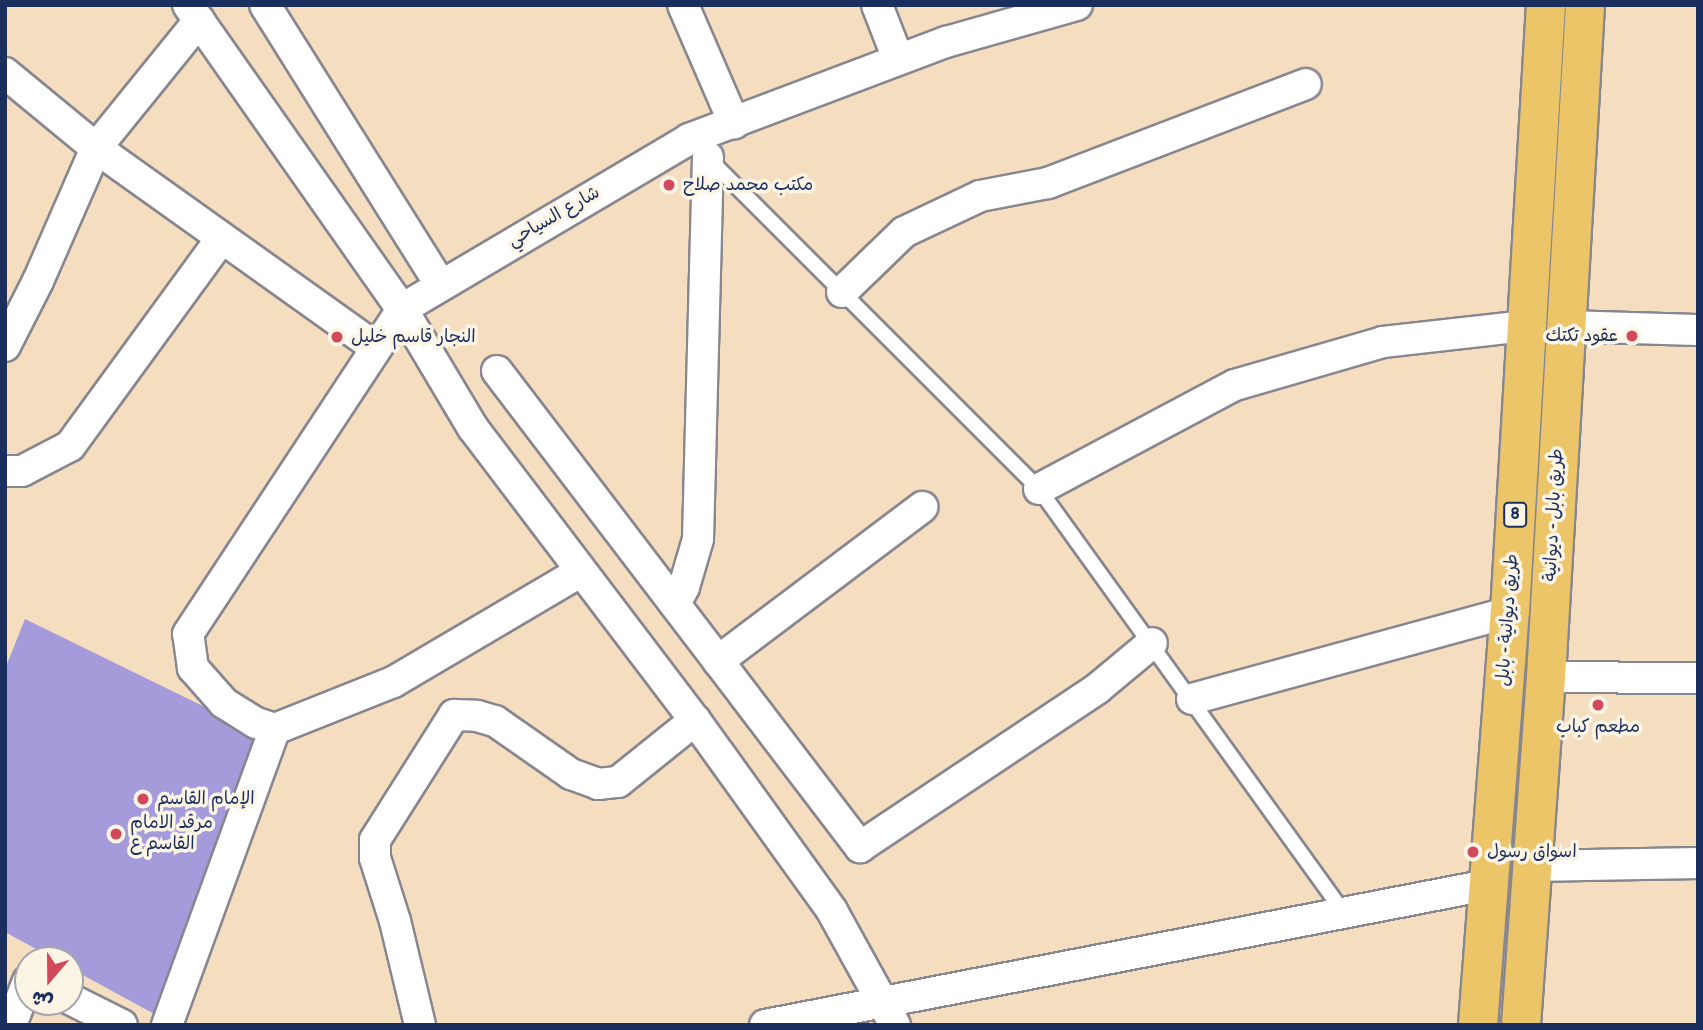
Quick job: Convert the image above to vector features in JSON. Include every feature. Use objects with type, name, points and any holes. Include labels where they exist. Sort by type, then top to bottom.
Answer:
[{"type":"highway","name":"طريق ديوانية - بابل","points":[[1478,1025],[1510,612],[1546,5]]},
{"type":"highway","name":"طريق بابل - ديوانية","points":[[1521,1025],[1546,677],[1564,326],[1585,5]]},
{"type":"street","points":[[265,5],[440,284]]},
{"type":"street","points":[[683,5],[734,123]]},
{"type":"street","points":[[877,5],[898,59]]},
{"type":"street","name":"شارع السياحي","points":[[275,729],[256,723],[224,703],[193,668],[188,634],[402,309],[440,284],[698,148],[734,123],[898,59],[1077,5]]},
{"type":"street","points":[[5,346],[38,281],[96,148],[194,13],[402,309],[473,428],[695,720],[832,911],[890,1013]]},
{"type":"street","points":[[5,73],[96,148],[220,240],[376,348]]},
{"type":"street","points":[[842,292],[904,232],[980,196],[1048,183],[1306,84]]},
{"type":"street","points":[[675,604],[684,587],[698,539],[698,148]]},
{"type":"street","points":[[5,471],[22,471],[70,446],[220,240]]},
{"type":"street","points":[[1039,489],[1235,384],[1383,342],[1526,326]]},
{"type":"street","points":[[1564,326],[1698,330]]},
{"type":"street","points":[[497,371],[860,847],[1098,688],[1152,643]]},
{"type":"street","points":[[718,661],[922,507]]},
{"type":"street","points":[[167,1025],[275,729],[393,682],[580,572]]},
{"type":"street","points":[[1192,699],[1510,612]]},
{"type":"street","points":[[1546,677],[1698,678]]},
{"type":"street","points":[[420,1025],[384,883],[375,858],[375,840],[454,715],[477,716],[495,721],[571,774],[598,784],[618,782],[695,720]]},
{"type":"street","points":[[1532,866],[1698,863]]},
{"type":"street","points":[[765,1025],[890,1013],[1344,912],[1488,885]]},
{"type":"street","points":[[84,1006],[122,1025]]},
{"type":"lane","points":[[698,148],[1039,489],[1344,912]]},
{"type":"building","name":"مرقد الامام القاسم ع","points":[[25,619],[264,736],[158,1016],[84,976],[84,946],[30,946],[5,932],[5,669]]},
{"type":"place","name":"مكتب محمد صلاح","points":[[669,185]]},
{"type":"place","name":"عقود تكتك","points":[[1632,336]]},
{"type":"place","name":"النجار قاسم خليل","points":[[337,337]]},
{"type":"place","name":"مطعم كباب","points":[[1598,705]]},
{"type":"place","name":"الإمام القاسم","points":[[143,799]]},
{"type":"place","name":"مرقد الامام القاسم ع","points":[[116,834]]},
{"type":"place","name":"اسواق رسول","points":[[1473,852]]}]
